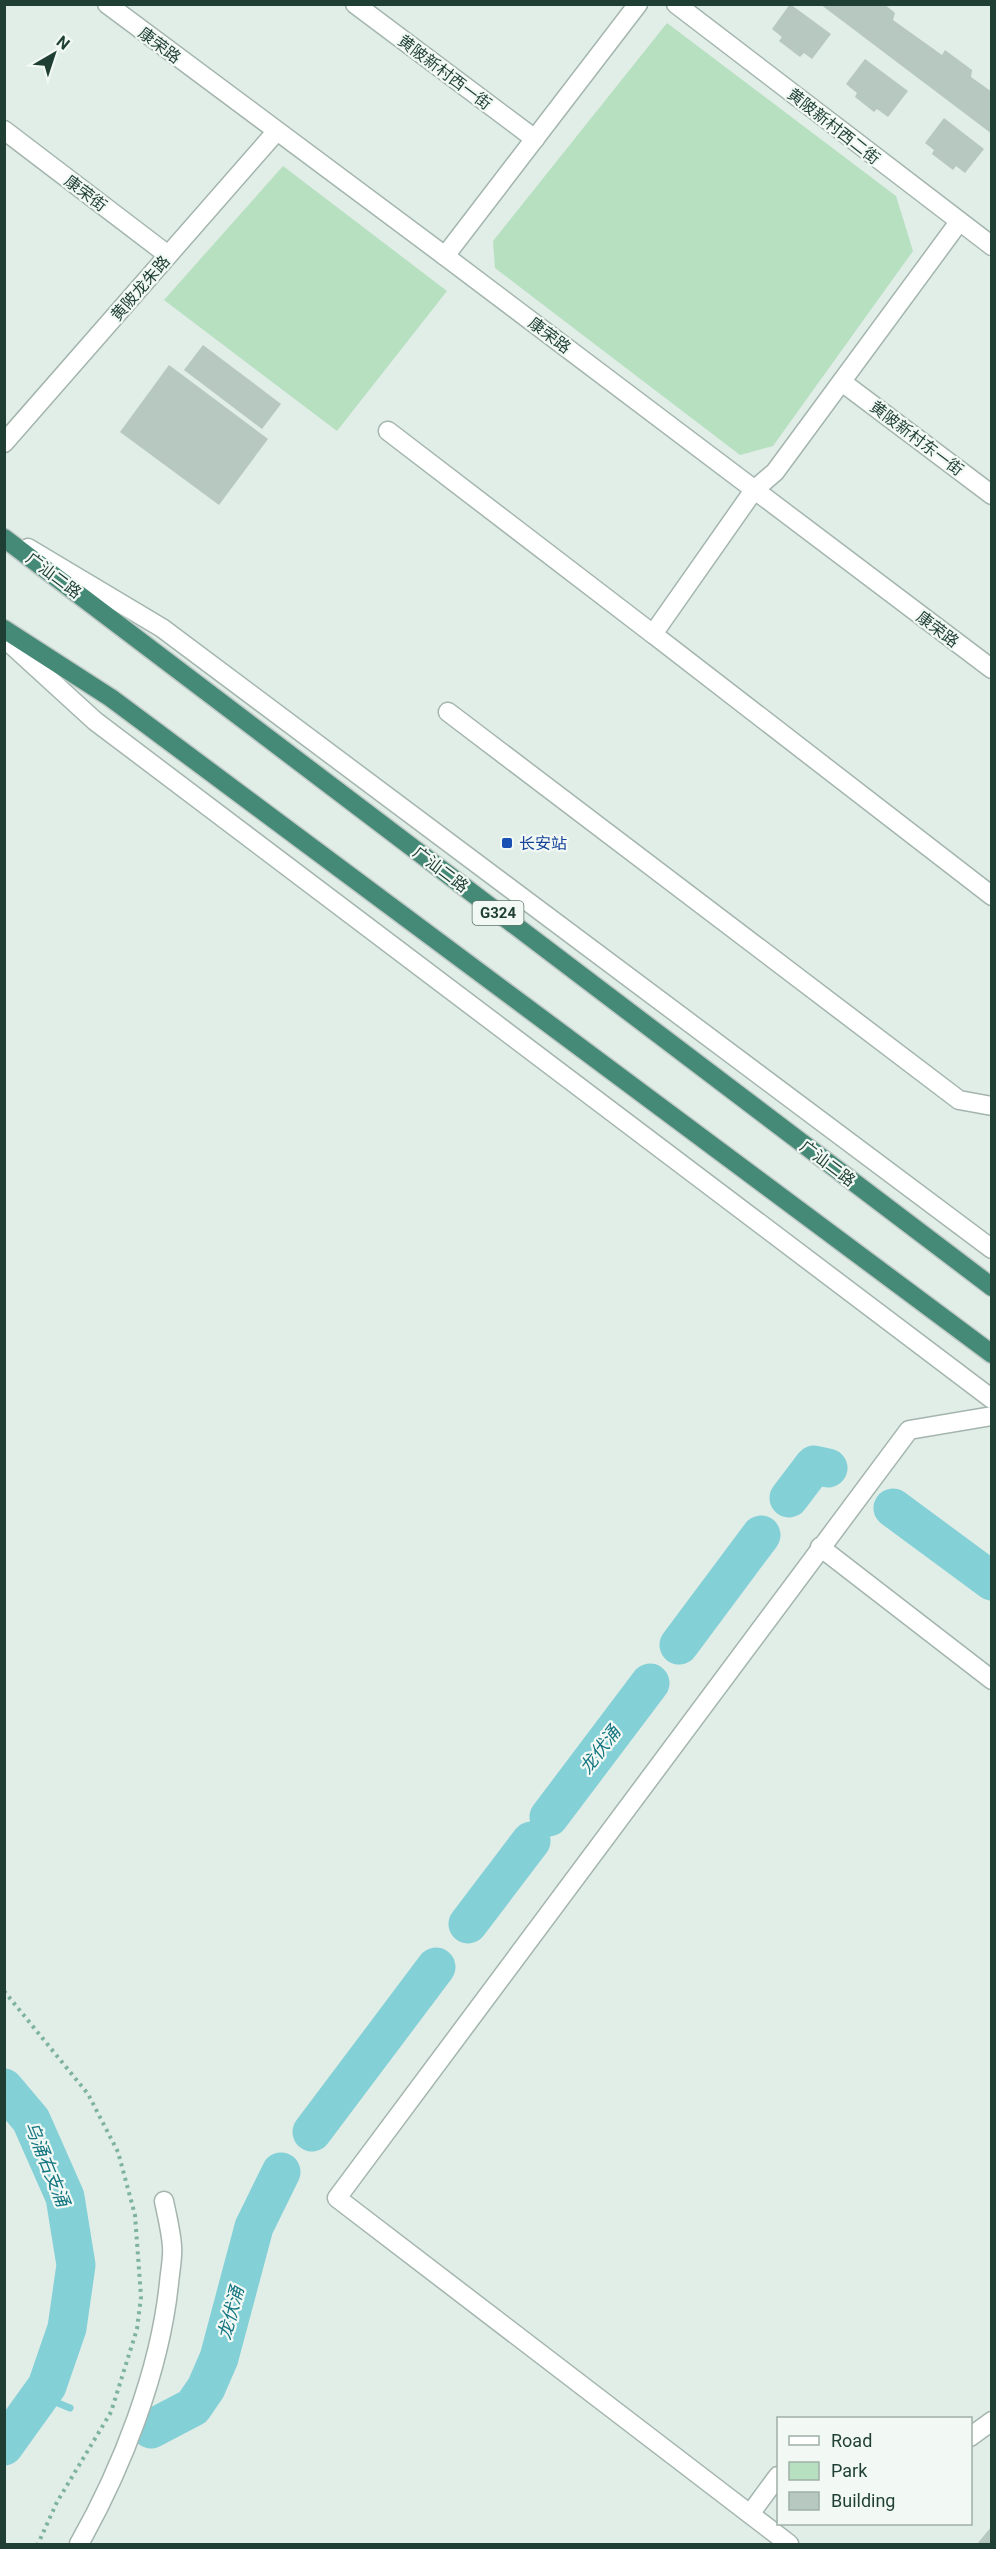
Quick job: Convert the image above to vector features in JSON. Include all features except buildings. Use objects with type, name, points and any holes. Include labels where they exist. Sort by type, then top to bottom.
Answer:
[{"type":"highway","name":"广汕二路","points":[[4,538],[992,1287]]},
{"type":"highway","points":[[4,629],[120,705],[992,1354]]},
{"type":"street","name":"康荣路","points":[[107,4],[992,669]]},
{"type":"street","name":"黄陂新村西一街","points":[[355,4],[535,139]]},
{"type":"street","points":[[445,256],[638,4]]},
{"type":"street","name":"黄陂新村西二街","points":[[676,4],[992,246]]},
{"type":"street","name":"康荣街","points":[[4,130],[168,255]]},
{"type":"street","name":"黄陂龙朱路","points":[[4,443],[276,132]]},
{"type":"street","points":[[652,634],[754,490],[775,472],[959,222]]},
{"type":"street","name":"黄陂新村东一街","points":[[842,382],[992,495]]},
{"type":"street","points":[[388,431],[992,896]]},
{"type":"street","points":[[4,532],[162,628],[992,1249]]},
{"type":"street","points":[[4,638],[95,720],[992,1399]]},
{"type":"street","points":[[447,712],[959,1100],[992,1106]]},
{"type":"street","points":[[789,2544],[337,2198],[909,1430],[992,1416]]},
{"type":"street","points":[[820,1547],[992,1680]]},
{"type":"street","points":[[79,2544],[95,2516],[119,2460],[148,2381],[166,2307],[172,2248],[164,2201]]},
{"type":"street","points":[[972,2436],[992,2421]]},
{"type":"street","points":[[750,2514],[777,2477]]},
{"type":"path","points":[[4,1991],[88,2094],[118,2151],[135,2215],[141,2297],[137,2329],[111,2412],[57,2502],[38,2544]]},
{"type":"green space","points":[[667,23],[896,196],[913,251],[773,446],[740,455],[495,268],[493,241]]},
{"type":"green space","points":[[283,166],[447,291],[337,431],[164,300]]},
{"type":"waterway","name":"龙伏涌","points":[[789,1498],[814,1465],[828,1468]]},
{"type":"waterway","name":"龙伏涌","points":[[893,1508],[992,1581]]},
{"type":"waterway","name":"龙伏涌","points":[[679,1645],[761,1535]]},
{"type":"waterway","name":"龙伏涌","points":[[549,1817],[650,1683]]},
{"type":"waterway","name":"龙伏涌","points":[[468,1924],[531,1841]]},
{"type":"waterway","name":"龙伏涌","points":[[312,2132],[436,1967]]},
{"type":"waterway","name":"乌涌右支涌","points":[[4,2088],[31,2120],[65,2197],[76,2265],[67,2328],[47,2386],[4,2446]]},
{"type":"waterway","name":"龙伏涌","points":[[151,2429],[193,2407],[206,2388],[219,2358],[254,2227],[281,2172]]},
{"type":"waterway","points":[[41,2396],[70,2408]]},
{"type":"place","name":"长安站","points":[[507,843]]}]
